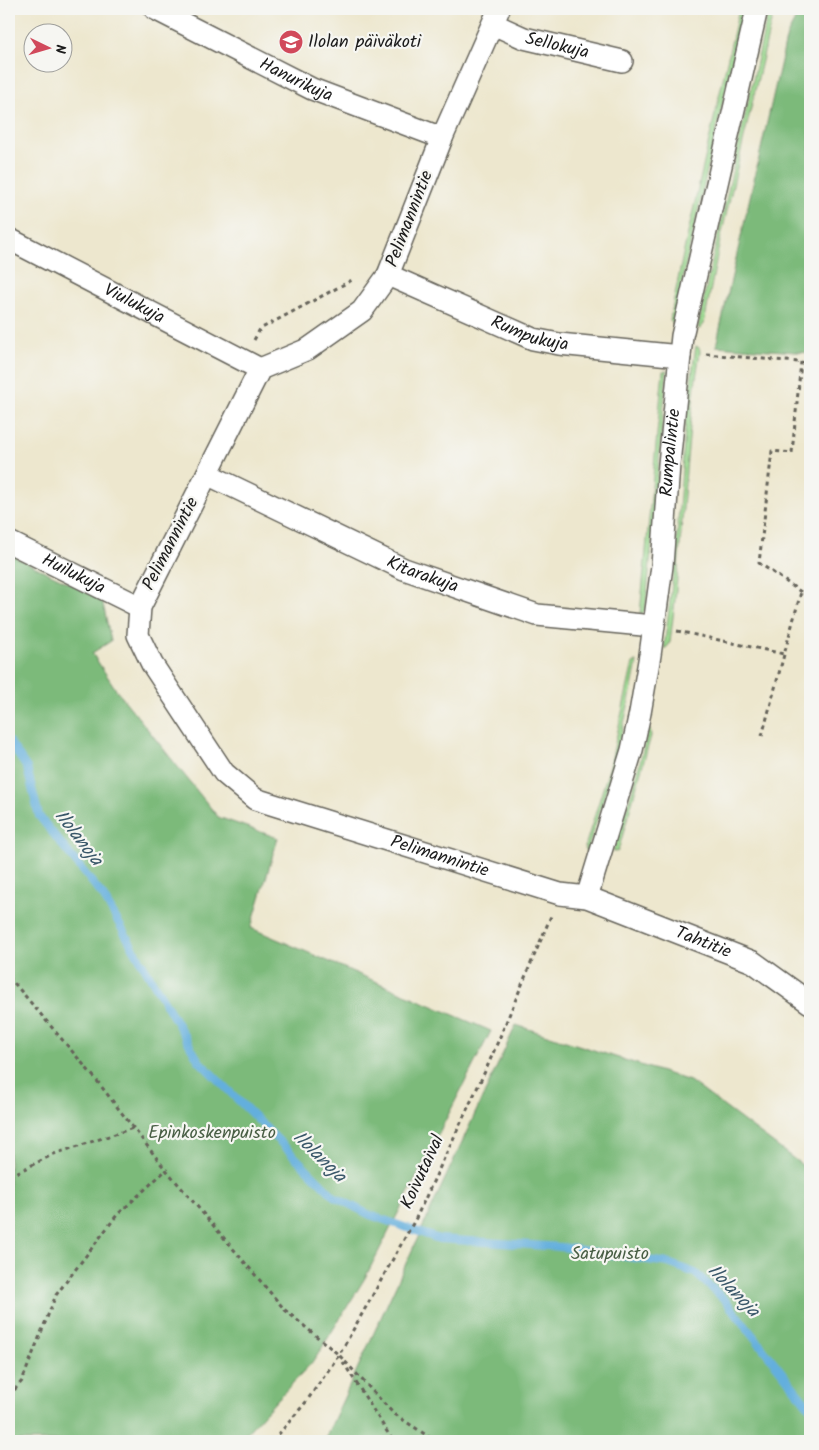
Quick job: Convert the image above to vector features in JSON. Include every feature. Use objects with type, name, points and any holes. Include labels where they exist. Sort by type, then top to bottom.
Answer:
[{"type":"street","name":"Hanurikuja","points":[[155,9],[312,89],[442,138]]},
{"type":"street","name":"Rumpalintie","points":[[587,897],[632,750],[650,655],[662,566],[669,464],[682,336],[757,9]]},
{"type":"street","name":"Pelimannintie","points":[[496,16],[442,138],[388,275],[362,311],[308,349],[260,369],[140,607],[138,635],[152,664],[224,773],[255,799],[560,894],[587,897]]},
{"type":"street","name":"Sellokuja","points":[[496,16],[524,38],[622,61]]},
{"type":"street","name":"Viulukuja","points":[[9,239],[260,369]]},
{"type":"street","name":"Rumpukuja","points":[[388,275],[532,339],[559,344],[680,356]]},
{"type":"street","name":"Kitarakuja","points":[[206,474],[404,569],[536,615],[653,626]]},
{"type":"street","name":"Huilukuja","points":[[9,542],[140,607]]},
{"type":"street","name":"Tahtitie","points":[[587,897],[753,962],[810,1003]]},
{"type":"path","points":[[704,364],[706,346]]},
{"type":"path","points":[[706,354],[810,363]]},
{"type":"path","points":[[801,362],[792,453],[772,451],[759,563],[801,592],[810,596]]},
{"type":"path","points":[[762,736],[801,592]]},
{"type":"path","points":[[675,640],[676,631],[784,654]]},
{"type":"path","name":"Koivutaival","points":[[273,1441],[306,1402],[339,1355],[416,1218],[488,1065],[560,894]]},
{"type":"path","points":[[9,977],[94,1077],[166,1170],[285,1310],[339,1355],[393,1413],[434,1441]]},
{"type":"path","points":[[9,1175],[54,1154],[133,1128]]},
{"type":"path","points":[[9,1396],[22,1381],[56,1295],[117,1216],[166,1170]]},
{"type":"path","points":[[339,1355],[392,1441]]},
{"type":"green space","points":[[739,9],[744,9],[683,276],[675,324],[670,320],[683,255]]},
{"type":"green space","points":[[769,9],[774,9],[719,245],[704,324],[700,329],[698,328],[705,293]]},
{"type":"green space","points":[[801,9],[810,9],[810,353],[716,346],[787,35]]},
{"type":"green space","points":[[696,346],[700,351],[690,423],[674,606],[670,642],[664,649],[675,561],[686,418]]},
{"type":"green space","points":[[663,371],[667,371],[649,575],[646,604],[644,612],[640,614]]},
{"type":"green space","name":"Epinkoskenpuisto","points":[[9,554],[102,599],[111,641],[92,653],[117,691],[218,817],[278,838],[251,928],[491,1031],[365,1278],[315,1359],[239,1441],[9,1441]]},
{"type":"green space","points":[[637,662],[621,733],[587,851],[585,847],[610,766],[633,663]]},
{"type":"green space","points":[[648,730],[650,730],[651,736],[618,851],[616,852],[613,851],[635,782]]},
{"type":"green space","name":"Satupuisto","points":[[516,1025],[690,1081],[810,1171],[810,1441],[324,1441]]},
{"type":"waterway","name":"Ilolanoja","points":[[9,741],[27,768],[39,816],[103,896],[199,1061],[335,1197],[370,1215],[439,1239],[561,1247],[668,1263],[695,1273],[725,1300],[810,1408]]},
{"type":"place","name":"Ilolan päiväkoti","points":[[291,42]]}]
